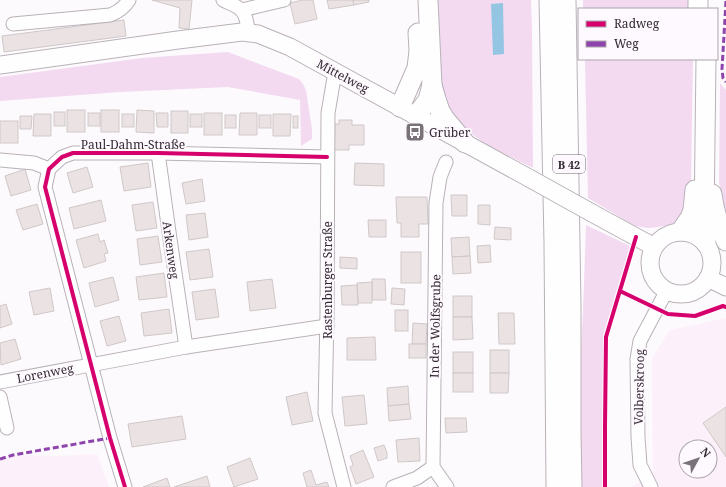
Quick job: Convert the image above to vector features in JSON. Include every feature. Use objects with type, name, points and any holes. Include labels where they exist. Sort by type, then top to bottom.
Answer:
[{"type":"highway","points":[[408,112],[419,51],[417,0]]},
{"type":"highway","points":[[428,0],[432,85],[440,111],[450,126],[465,143]]},
{"type":"highway","name":"B 42","points":[[549,0],[554,235],[556,487]]},
{"type":"highway","name":"B 42","points":[[566,0],[571,306],[572,487]]},
{"type":"highway","points":[[566,22],[571,0]]},
{"type":"highway","points":[[682,231],[690,218],[694,200],[697,60]]},
{"type":"highway","points":[[706,60],[704,223],[706,243]]},
{"type":"highway","points":[[408,112],[428,100],[432,85]]},
{"type":"highway","points":[[704,152],[710,170],[714,206],[726,241]]},
{"type":"main road","name":"Mittelweg","points":[[0,65],[242,32],[258,34],[290,47],[647,243],[653,248]]},
{"type":"main road","points":[[682,231],[694,234],[706,243],[712,261],[712,267],[708,278],[699,288],[687,293],[673,293],[657,283],[651,272],[650,260],[656,243],[665,236],[682,231]]},
{"type":"main road","points":[[708,278],[726,287]]},
{"type":"street","points":[[13,24],[110,15],[118,12],[129,0]]},
{"type":"street","points":[[223,0],[241,6],[284,0]]},
{"type":"street","points":[[241,6],[248,27],[248,33]]},
{"type":"street","name":"Rastenburger Straße","points":[[335,72],[328,113],[325,413],[344,487]]},
{"type":"street","name":"Paul-Dahm-Straße","points":[[49,169],[62,157],[73,153],[158,153],[328,157]]},
{"type":"street","name":"Arkenweg","points":[[158,153],[186,347]]},
{"type":"street","points":[[0,160],[34,163],[49,169],[45,187],[114,454],[124,487]]},
{"type":"street","name":"In der Wolfsgrube","points":[[433,467],[436,203],[440,177],[446,162]]},
{"type":"street","name":"Volberskroog","points":[[651,487],[640,465],[638,437],[637,359],[640,341],[667,290]]},
{"type":"street","points":[[91,365],[186,347],[327,326]]},
{"type":"street","name":"Lorenweg","points":[[0,382],[91,365]]},
{"type":"street","points":[[0,397],[7,428]]},
{"type":"street","points":[[393,487],[417,478],[433,467],[447,487]]},
{"type":"shaded area","points":[[432,0],[531,0],[533,168],[487,145],[456,122],[441,94]]},
{"type":"shaded area","points":[[583,0],[694,0],[694,8],[583,8]]},
{"type":"shaded area","points":[[228,52],[299,79],[306,90],[312,129],[312,139],[301,146],[300,100],[228,87],[120,92],[0,101],[0,77],[142,58]]},
{"type":"shaded area","points":[[585,60],[693,60],[690,202],[677,222],[669,225],[648,228],[635,226],[588,198]]},
{"type":"shaded area","points":[[720,83],[726,90],[726,217],[722,203],[719,181]]},
{"type":"shaded area","points":[[586,225],[630,246],[603,336],[604,487],[581,487],[580,364]]},
{"type":"shaded area","points":[[726,318],[726,487],[632,487],[653,473],[652,358],[670,330]]},
{"type":"shaded area","points":[[97,454],[109,487],[0,487],[0,459],[13,455],[54,456]]},
{"type":"water","points":[[503,3],[504,54],[493,55],[491,4]]},
{"type":"building","points":[[152,0],[192,0],[189,29],[179,28],[180,8]]},
{"type":"building","points":[[302,0],[313,0],[317,19],[295,24],[290,3]]},
{"type":"building","points":[[327,0],[353,0],[354,5],[329,9]]},
{"type":"building","points":[[353,0],[369,0],[369,2],[354,5]]},
{"type":"building","points":[[124,20],[126,36],[4,52],[2,36]]},
{"type":"building","points":[[67,110],[85,110],[85,132],[67,132]]},
{"type":"building","points":[[101,110],[119,110],[119,132],[101,132]]},
{"type":"building","points":[[137,110],[154,111],[154,133],[136,132]]},
{"type":"building","points":[[171,111],[188,111],[188,133],[171,133]]},
{"type":"building","points":[[54,112],[65,112],[65,126],[54,126]]},
{"type":"building","points":[[88,113],[100,113],[100,126],[88,126]]},
{"type":"building","points":[[156,113],[168,113],[168,127],[157,127]]},
{"type":"building","points":[[204,113],[222,113],[222,135],[204,135]]},
{"type":"building","points":[[240,113],[257,113],[257,135],[239,135]]},
{"type":"building","points":[[34,114],[51,114],[51,136],[33,136]]},
{"type":"building","points":[[122,114],[134,114],[134,127],[122,127]]},
{"type":"building","points":[[190,114],[202,114],[202,127],[190,127]]},
{"type":"building","points":[[273,114],[291,114],[290,136],[273,136]]},
{"type":"building","points":[[225,115],[236,115],[236,128],[225,128]]},
{"type":"building","points":[[259,115],[271,115],[271,128],[259,128]]},
{"type":"building","points":[[20,116],[32,116],[31,129],[20,129]]},
{"type":"building","points":[[293,116],[298,116],[298,128],[293,128]]},
{"type":"building","points":[[339,120],[352,120],[352,125],[364,125],[364,145],[349,145],[349,150],[334,150],[335,124],[339,124]]},
{"type":"building","points":[[0,121],[18,121],[18,143],[0,143]]},
{"type":"building","points":[[148,163],[151,187],[124,191],[120,167]]},
{"type":"building","points":[[355,163],[384,164],[384,186],[354,185]]},
{"type":"building","points":[[87,167],[93,187],[73,193],[67,173]]},
{"type":"building","points":[[25,169],[31,190],[11,196],[5,176]]},
{"type":"building","points":[[202,179],[205,201],[186,204],[182,183]]},
{"type":"building","points":[[451,195],[467,195],[467,216],[452,216]]},
{"type":"building","points":[[396,197],[427,197],[428,224],[419,224],[419,237],[401,237],[401,223],[397,223]]},
{"type":"building","points":[[101,200],[106,221],[74,229],[69,208]]},
{"type":"building","points":[[153,202],[157,228],[136,231],[132,205]]},
{"type":"building","points":[[37,204],[43,224],[23,230],[16,210]]},
{"type":"building","points":[[478,205],[490,205],[490,225],[478,224]]},
{"type":"building","points":[[205,213],[208,237],[189,240],[186,215]]},
{"type":"building","points":[[368,220],[386,220],[386,237],[369,237]]},
{"type":"building","points":[[495,227],[511,228],[511,240],[494,239]]},
{"type":"building","points":[[98,234],[100,242],[104,240],[108,253],[104,254],[106,261],[84,268],[76,240]]},
{"type":"building","points":[[158,236],[162,262],[140,265],[137,239]]},
{"type":"building","points":[[469,237],[470,256],[452,257],[451,238]]},
{"type":"building","points":[[490,245],[491,262],[478,263],[477,246]]},
{"type":"building","points":[[209,249],[213,277],[190,280],[186,252]]},
{"type":"building","points":[[401,252],[421,252],[421,283],[401,283]]},
{"type":"building","points":[[470,256],[471,273],[453,274],[452,257]]},
{"type":"building","points":[[340,257],[357,258],[357,269],[340,268]]},
{"type":"building","points":[[164,273],[167,297],[139,300],[136,277]]},
{"type":"building","points":[[113,277],[119,300],[95,307],[89,283]]},
{"type":"building","points":[[272,279],[276,308],[250,311],[247,282]]},
{"type":"building","points":[[372,279],[385,279],[386,300],[372,300]]},
{"type":"building","points":[[372,282],[372,303],[358,303],[357,283]]},
{"type":"building","points":[[357,285],[358,305],[342,305],[341,286]]},
{"type":"building","points":[[50,288],[54,311],[34,315],[29,292]]},
{"type":"building","points":[[392,288],[405,289],[404,305],[391,304]]},
{"type":"building","points":[[215,289],[219,317],[196,320],[192,292]]},
{"type":"building","points":[[453,296],[472,296],[472,317],[453,317]]},
{"type":"building","points":[[6,304],[12,324],[0,328],[0,306]]},
{"type":"building","points":[[169,309],[172,333],[144,336],[141,313]]},
{"type":"building","points":[[395,310],[408,310],[408,331],[395,331]]},
{"type":"building","points":[[498,313],[514,313],[515,344],[499,344]]},
{"type":"building","points":[[119,316],[126,341],[107,346],[100,321]]},
{"type":"building","points":[[453,317],[472,317],[473,339],[453,340]]},
{"type":"building","points":[[413,323],[427,324],[426,344],[412,344]]},
{"type":"building","points":[[375,337],[376,360],[347,360],[347,338]]},
{"type":"building","points":[[15,339],[21,359],[1,365],[0,343]]},
{"type":"building","points":[[409,344],[426,344],[426,358],[409,358]]},
{"type":"building","points":[[490,350],[509,350],[509,373],[490,373]]},
{"type":"building","points":[[453,352],[473,352],[473,373],[453,373]]},
{"type":"building","points":[[453,373],[473,373],[473,392],[453,392]]},
{"type":"building","points":[[490,373],[509,373],[508,393],[490,393]]},
{"type":"building","points":[[408,386],[409,404],[388,406],[387,388]]},
{"type":"building","points":[[307,392],[313,421],[292,425],[286,397]]},
{"type":"building","points":[[364,395],[367,424],[345,426],[342,397]]},
{"type":"building","points":[[409,404],[411,419],[389,421],[388,406]]},
{"type":"building","points":[[726,407],[726,457],[718,445],[718,439],[714,439],[703,423]]},
{"type":"building","points":[[182,416],[186,439],[132,447],[128,424]]},
{"type":"building","points":[[445,418],[466,418],[467,432],[446,433]]},
{"type":"building","points":[[419,438],[420,461],[398,462],[396,440]]},
{"type":"building","points":[[384,445],[387,458],[378,461],[374,448]]},
{"type":"building","points":[[363,450],[374,477],[356,484],[350,467],[353,465],[350,456]]},
{"type":"building","points":[[250,458],[258,479],[234,487],[227,467]]},
{"type":"building","points":[[311,470],[316,485],[327,482],[329,487],[307,487],[303,473]]},
{"type":"building","points":[[207,476],[210,487],[174,487]]},
{"type":"building","points":[[167,478],[170,487],[143,487]]},
{"type":"marked path","points":[[726,1],[722,69],[723,78],[726,82]]},
{"type":"marked path","points":[[0,459],[13,455],[110,438]]},
{"type":"cycle path","points":[[125,487],[110,438],[45,187],[49,169],[62,157],[73,153],[158,153],[327,157]]},
{"type":"cycle path","points":[[605,487],[606,337],[636,237]]},
{"type":"cycle path","points":[[620,291],[668,314],[695,316],[723,306],[726,307]]},
{"type":"place","name":"Grüber","points":[[415,132]]}]
